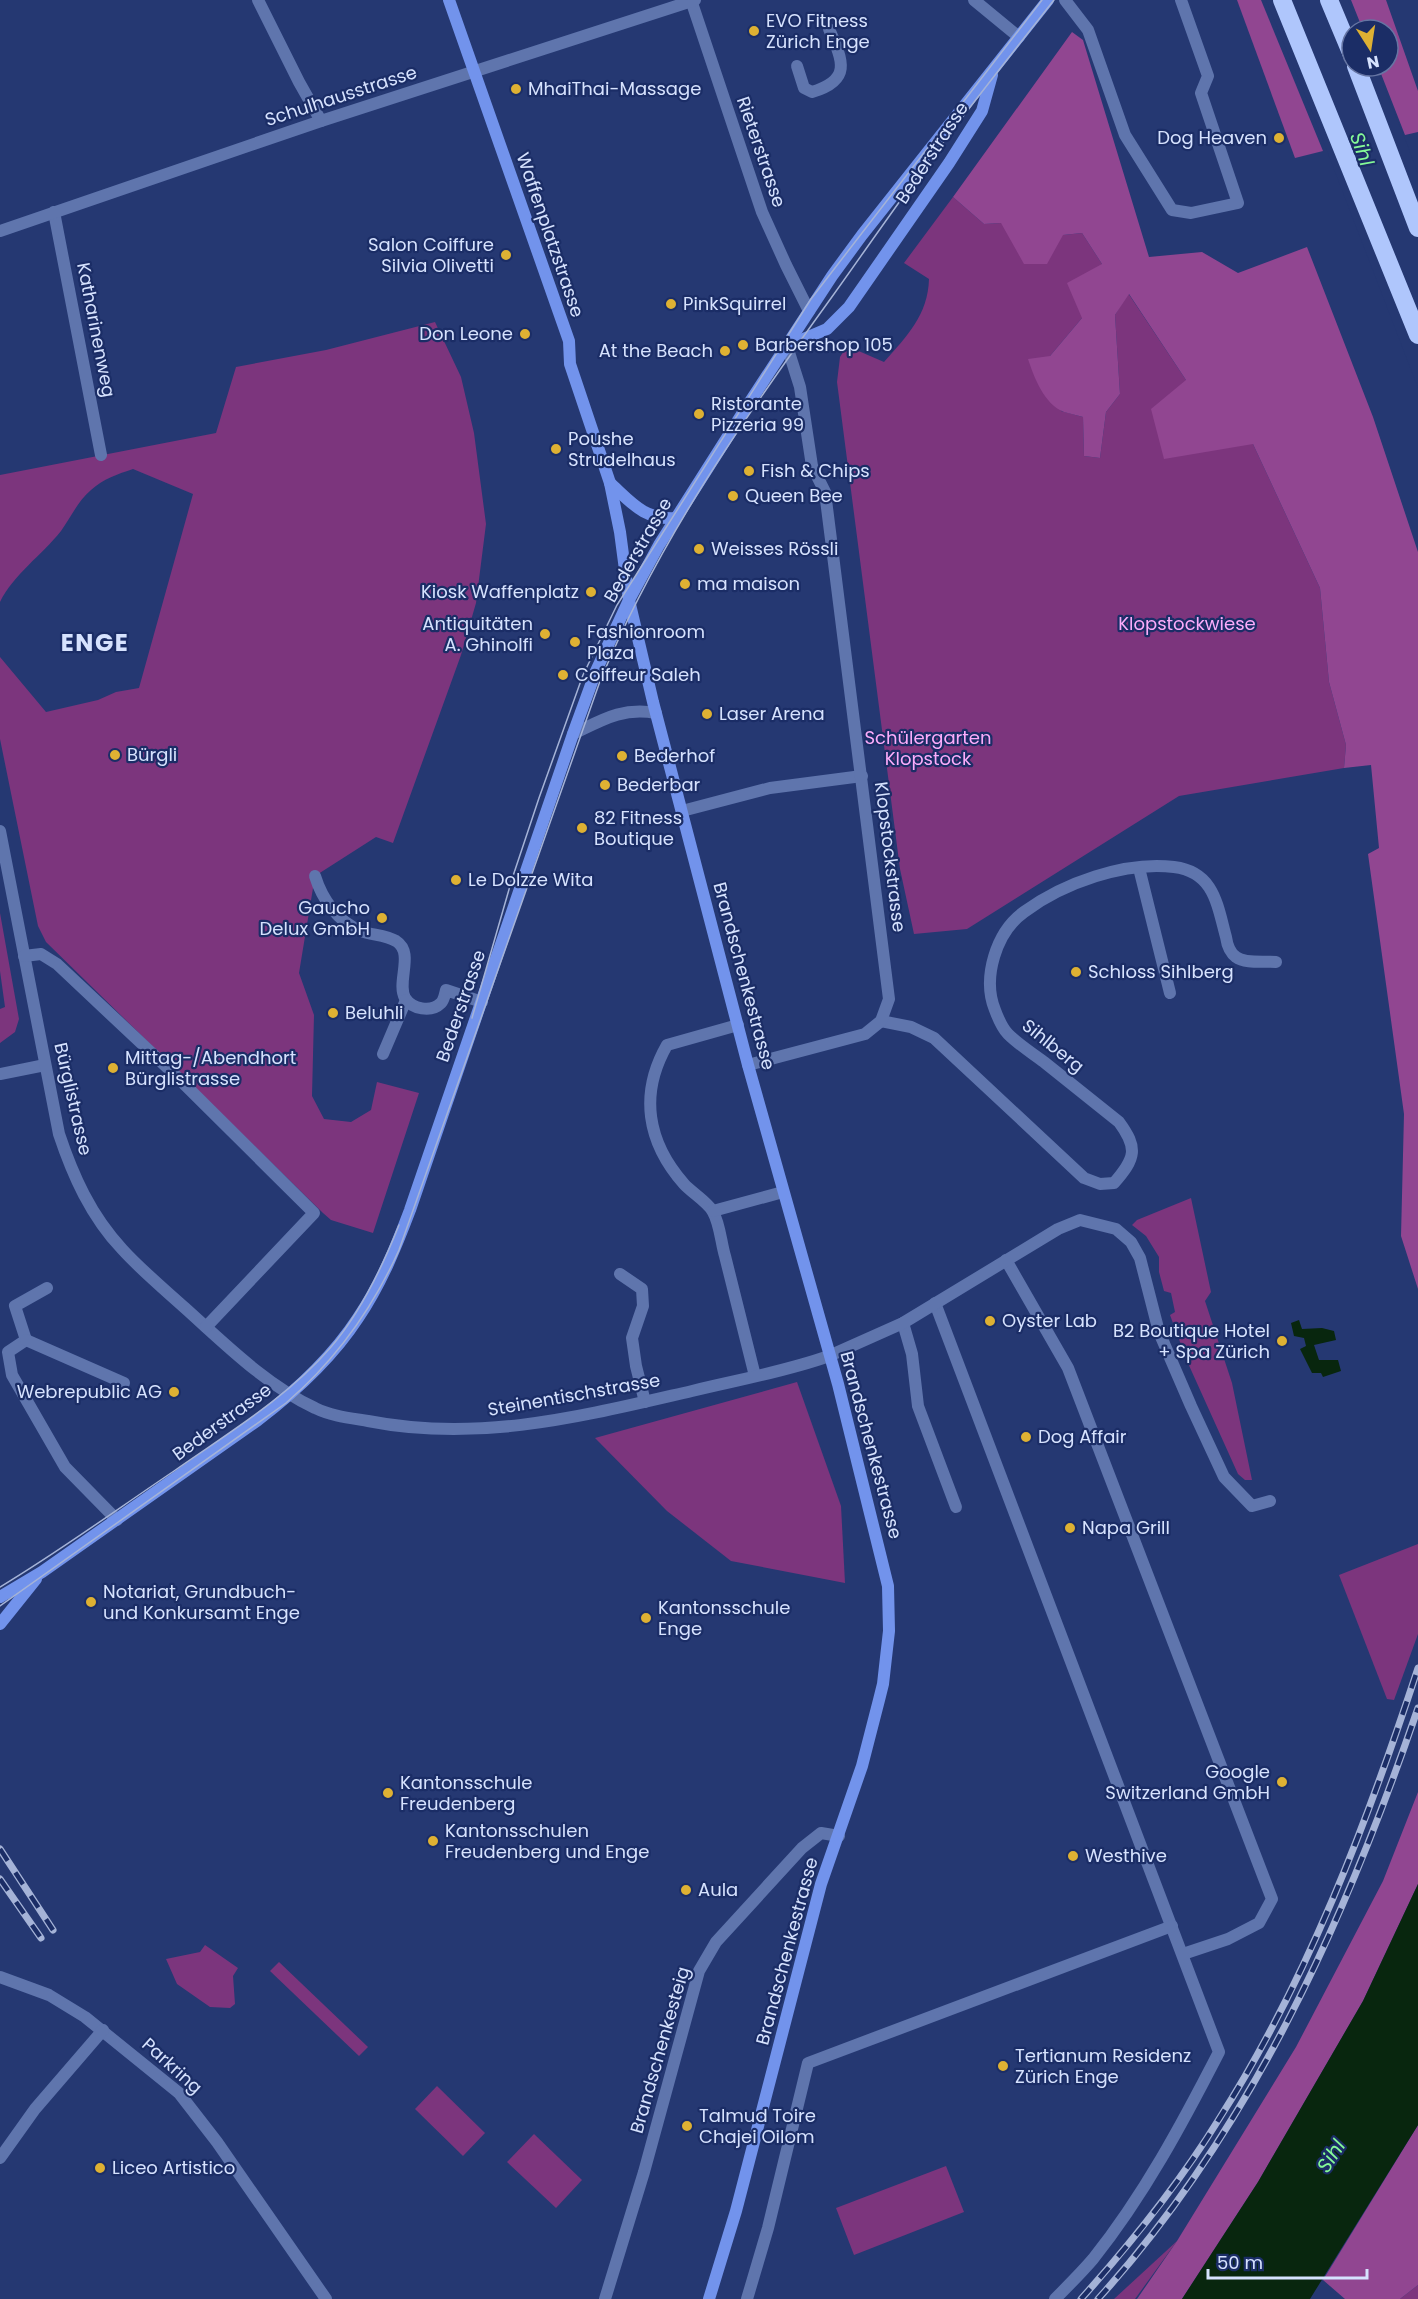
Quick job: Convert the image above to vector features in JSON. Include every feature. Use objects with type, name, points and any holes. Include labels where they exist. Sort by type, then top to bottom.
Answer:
[{"type":"highway","points":[[1282,0],[1418,335]]},
{"type":"highway","points":[[1329,0],[1340,27]]},
{"type":"highway","points":[[1361,78],[1418,228]]},
{"type":"street","points":[[258,0],[321,121]]},
{"type":"street","name":"Waffenplatzstrasse","points":[[449,0],[568,341],[570,364],[610,483],[620,532],[629,600]]},
{"type":"street","name":"Schulhausstrasse","points":[[0,231],[321,121],[692,0]]},
{"type":"street","name":"Rieterstrasse","points":[[692,0],[762,212],[810,311]]},
{"type":"street","points":[[974,0],[1019,38]]},
{"type":"street","name":"Bederstrasse","points":[[0,1597],[42,1572],[258,1420],[291,1394],[323,1363],[346,1335],[381,1278],[414,1198],[596,670],[629,600],[676,518],[862,235],[1048,0]]},
{"type":"street","points":[[1065,0],[1088,30],[1125,135],[1172,210],[1191,213],[1238,203],[1201,93],[1208,76],[1181,0]]},
{"type":"street","points":[[797,66],[804,88],[812,92],[838,80],[842,68],[830,29]]},
{"type":"street","name":"Bederstrasse","points":[[787,346],[827,329],[849,307],[949,163],[976,120],[986,101],[994,70]]},
{"type":"street","name":"Katharinenweg","points":[[54,212],[102,455]]},
{"type":"street","name":"Klopstockstrasse","points":[[787,346],[800,387],[813,465],[825,492],[889,999],[881,1021]]},
{"type":"street","name":"Waffenplatzstrasse","points":[[610,483],[642,512],[663,519],[676,518]]},
{"type":"street","name":"Brandschenkestrasse","points":[[629,600],[656,713],[748,1065],[829,1356],[888,1586],[889,1631],[881,1692],[862,1766],[821,1884],[736,2211],[709,2299]]},
{"type":"street","points":[[573,734],[614,714],[638,710],[656,713]]},
{"type":"street","points":[[682,811],[770,788],[862,776]]},
{"type":"street","name":"Bürglistrasse","points":[[0,831],[58,1134],[71,1170],[87,1201],[121,1249],[206,1327],[260,1373],[291,1394]]},
{"type":"street","name":"Sihlberg","points":[[881,1021],[911,1027],[934,1038],[1084,1178],[1100,1184],[1114,1183],[1131,1161],[1131,1140],[1119,1122],[1006,1033],[994,1010],[990,991],[990,968],[1003,938],[1022,913],[1063,890],[1099,874],[1139,868],[1173,867],[1190,871],[1204,879],[1214,896],[1228,948],[1234,956],[1242,960],[1276,962]]},
{"type":"street","points":[[1139,868],[1170,993]]},
{"type":"street","points":[[315,876],[327,903],[348,924],[396,942],[403,950],[403,993],[406,1000],[416,1008],[433,1008],[442,1002],[446,990],[482,1002]]},
{"type":"street","points":[[24,956],[41,954],[57,964],[174,1074],[314,1213],[206,1327]]},
{"type":"street","points":[[384,1054],[406,1000]]},
{"type":"street","points":[[748,1065],[865,1034],[881,1021]]},
{"type":"street","points":[[738,1025],[667,1045],[659,1059],[650,1111],[653,1129],[668,1166],[691,1192],[713,1211],[755,1376]]},
{"type":"street","points":[[0,1074],[45,1065]]},
{"type":"street","points":[[713,1211],[783,1192]]},
{"type":"street","name":"Steinentischstrasse","points":[[291,1394],[327,1413],[389,1425],[470,1430],[519,1426],[645,1402],[829,1356],[903,1323],[1058,1229],[1080,1220],[1116,1229],[1131,1242],[1140,1258],[1159,1332],[1224,1477],[1252,1506],[1270,1501]]},
{"type":"street","points":[[1006,1260],[1068,1368],[1272,1899],[1259,1923],[1228,1940],[1183,1954]]},
{"type":"street","points":[[620,1274],[642,1289],[643,1306],[632,1338],[645,1402]]},
{"type":"street","points":[[47,1288],[15,1306],[26,1340],[124,1383]]},
{"type":"street","points":[[935,1303],[1220,2052],[1176,2135],[1143,2189],[1092,2259],[1055,2299]]},
{"type":"street","points":[[903,1323],[912,1354],[918,1406],[956,1507]]},
{"type":"street","points":[[26,1340],[8,1352],[12,1375],[65,1467],[117,1520]]},
{"type":"street","name":"Bederstrasse","points":[[0,1624],[42,1572]]},
{"type":"street","name":"Brandschenkesteig","points":[[605,2299],[644,2172],[699,1971],[716,1942],[802,1848],[821,1833],[839,1836]]},
{"type":"street","points":[[747,2299],[768,2228],[808,2063],[1172,1926]]},
{"type":"street","name":"Parkring","points":[[0,1977],[55,1998],[103,2030],[180,2093],[193,2108],[326,2299]]},
{"type":"street","points":[[0,2158],[35,2109],[103,2030]]},
{"type":"green space","name":"Klopstockwiese","points":[[953,197],[984,224],[1001,223],[1063,235],[1082,233],[1102,264],[1082,318],[1050,356],[1061,411],[1083,417],[1084,456],[1100,458],[1106,412],[1120,394],[1115,315],[1128,293],[1186,380],[1253,444],[1320,588],[1329,682],[1346,745],[1344,768],[1179,796],[967,929],[914,934],[900,869],[837,382],[840,357],[847,346],[884,362],[915,324],[925,304],[929,279],[904,263]]},
{"type":"green space","points":[[435,322],[461,377],[474,433],[486,524],[476,603],[461,655],[393,843],[376,837],[315,876],[299,973],[314,1015],[312,1096],[324,1119],[351,1122],[371,1110],[377,1082],[419,1093],[373,1233],[331,1220],[323,1213],[46,942],[38,926],[0,739],[0,657],[46,712],[98,700],[116,692],[139,688],[193,494],[133,469],[106,480],[86,494],[61,531],[12,583],[0,602],[0,475],[216,433],[236,367],[326,350]]},
{"type":"green space","points":[[0,913],[19,1019],[15,1032],[0,1043],[0,1009],[5,1007],[0,971]]},
{"type":"green space","points":[[1191,1198],[1211,1292],[1205,1301],[1232,1383],[1252,1480],[1245,1480],[1238,1474],[1187,1361],[1170,1315],[1175,1312],[1171,1293],[1164,1291],[1159,1272],[1159,1257],[1146,1236],[1132,1225],[1137,1220]]},
{"type":"green space","points":[[797,1382],[841,1506],[845,1583],[731,1561],[667,1511],[595,1438]]},
{"type":"green space","points":[[1418,1544],[1418,1634],[1394,1700],[1387,1699],[1339,1575]]},
{"type":"green space","points":[[205,1945],[238,1968],[233,1976],[235,2004],[230,2008],[210,2007],[177,1984],[166,1959],[200,1952]]},
{"type":"green space","points":[[279,1962],[368,2047],[359,2056],[270,1971]]},
{"type":"green space","points":[[437,2086],[485,2133],[463,2156],[415,2109]]},
{"type":"green space","points":[[534,2134],[582,2180],[556,2208],[507,2162]]},
{"type":"green space","points":[[946,2166],[964,2212],[854,2255],[836,2208]]},
{"type":"green space","points":[[1177,2241],[1135,2299],[1114,2299]]},
{"type":"green space","points":[[1418,2285],[1418,2299],[1400,2299]]},
{"type":"shaded area","points":[[1237,0],[1261,0],[1323,151],[1295,158]]},
{"type":"shaded area","points":[[1351,0],[1386,0],[1392,18],[1358,18]]},
{"type":"shaded area","points":[[1072,32],[1083,40],[1149,257],[1202,252],[1238,273],[1307,247],[1373,417],[1418,552],[1418,1289],[1401,1236],[1404,1114],[1368,854],[1379,848],[1371,765],[1344,768],[1346,745],[1329,682],[1320,588],[1253,444],[1164,459],[1151,409],[1186,380],[1129,294],[1115,315],[1120,394],[1106,412],[1100,458],[1084,456],[1083,417],[1064,412],[1051,403],[1037,382],[1028,359],[1050,356],[1082,318],[1067,283],[1102,264],[1082,233],[1063,235],[1047,264],[1024,264],[1001,223],[984,224],[953,197]]},
{"type":"shaded area","points":[[1400,40],[1418,91],[1418,132],[1405,135],[1383,78],[1400,78]]},
{"type":"shaded area","points":[[1418,1792],[1418,1884],[1363,2001],[1258,2182],[1182,2299],[1137,2299],[1177,2241],[1296,2047],[1383,1881]]},
{"type":"shaded area","points":[[1418,2125],[1418,2285],[1400,2299],[1345,2299],[1323,2280]]},
{"type":"water","points":[[1299,1320],[1302,1329],[1322,1328],[1334,1331],[1336,1340],[1314,1345],[1319,1360],[1338,1360],[1341,1371],[1323,1377],[1321,1373],[1312,1373],[1300,1349],[1306,1346],[1304,1338],[1294,1336],[1291,1323]]},
{"type":"water","name":"Sihl","points":[[1418,1884],[1418,2125],[1310,2299],[1182,2299],[1258,2182],[1363,2001]]},
{"type":"pier","points":[[1266,0],[1348,0],[1355,18],[1340,18],[1340,78],[1380,78],[1407,144],[1418,174],[1418,388],[1312,112]]},
{"type":"tram line","points":[[472,1018],[512,879],[539,798],[583,675],[617,605],[811,299],[1042,0]]},
{"type":"tram line","points":[[0,1606],[286,1403],[337,1352],[365,1313],[399,1250],[599,684],[648,580],[705,482],[768,387],[924,168],[1054,0]]},
{"type":"tram line","points":[[0,1587],[66,1545],[236,1429],[296,1383],[331,1347],[352,1319],[378,1273],[399,1225]]},
{"type":"railway","points":[[1081,2299],[1137,2234],[1188,2167],[1251,2066],[1280,2012],[1307,1957],[1356,1842],[1418,1668]]},
{"type":"railway","points":[[1098,2299],[1153,2234],[1202,2165],[1247,2094],[1288,2020],[1359,1866],[1418,1708]]},
{"type":"railway","points":[[0,1849],[53,1930]]},
{"type":"railway","points":[[0,1879],[41,1938]]},
{"type":"place","name":"EVO Fitness Zürich Enge","points":[[754,31]]},
{"type":"place","name":"MhaiThai-Massage","points":[[516,89]]},
{"type":"place","name":"Dog Heaven","points":[[1279,138]]},
{"type":"place","name":"Salon Coiffure Silvia Olivetti","points":[[506,255]]},
{"type":"place","name":"PinkSquirrel","points":[[671,304]]},
{"type":"place","name":"Don Leone","points":[[525,334]]},
{"type":"place","name":"Barbershop 105","points":[[743,345]]},
{"type":"place","name":"At the Beach","points":[[725,351]]},
{"type":"place","name":"Ristorante Pizzeria 99","points":[[699,414]]},
{"type":"place","name":"Poushe Strudelhaus","points":[[556,449]]},
{"type":"place","name":"Fish & Chips","points":[[749,471]]},
{"type":"place","name":"Queen Bee","points":[[733,496]]},
{"type":"place","name":"Weisses Rössli","points":[[699,549]]},
{"type":"place","name":"ma maison","points":[[685,584]]},
{"type":"place","name":"Kiosk Waffenplatz","points":[[591,592]]},
{"type":"place","name":"Antiquitäten A. Ghinolfi","points":[[545,634]]},
{"type":"place","name":"Fashionroom Plaza","points":[[575,642]]},
{"type":"place","name":"Coiffeur Saleh","points":[[563,675]]},
{"type":"place","name":"Laser Arena","points":[[707,714]]},
{"type":"place","name":"Bürgli","points":[[115,755]]},
{"type":"place","name":"Bederhof","points":[[622,756]]},
{"type":"place","name":"Bederbar","points":[[605,785]]},
{"type":"place","name":"82 Fitness Boutique","points":[[582,828]]},
{"type":"place","name":"Le Dolzze Wita","points":[[456,880]]},
{"type":"place","name":"Gaucho Delux GmbH","points":[[382,918]]},
{"type":"place","name":"Schloss Sihlberg","points":[[1076,972]]},
{"type":"place","name":"Beluhli","points":[[333,1013]]},
{"type":"place","name":"Mittag-/Abendhort Bürglistrasse","points":[[113,1068]]},
{"type":"place","name":"Oyster Lab","points":[[990,1321]]},
{"type":"place","name":"B2 Boutique Hotel + Spa Zürich","points":[[1282,1341]]},
{"type":"place","name":"Webrepublic AG","points":[[174,1392]]},
{"type":"place","name":"Dog Affair","points":[[1026,1437]]},
{"type":"place","name":"Napa Grill","points":[[1070,1528]]},
{"type":"place","name":"Notariat, Grundbuch- und Konkursamt Enge","points":[[91,1602]]},
{"type":"place","name":"Kantonsschule Enge","points":[[646,1618]]},
{"type":"place","name":"Google Switzerland GmbH","points":[[1282,1782]]},
{"type":"place","name":"Kantonsschule Freudenberg","points":[[388,1793]]},
{"type":"place","name":"Kantonsschulen Freudenberg und Enge","points":[[433,1841]]},
{"type":"place","name":"Westhive","points":[[1073,1856]]},
{"type":"place","name":"Aula","points":[[686,1890]]},
{"type":"place","name":"Tertianum Residenz Zürich Enge","points":[[1003,2066]]},
{"type":"place","name":"Talmud Toire Chajei Oilom","points":[[687,2126]]},
{"type":"place","name":"Liceo Artistico","points":[[100,2168]]},
{"type":"district","name":"ENGE","points":[[95,643]]},
{"type":"park label","name":"Schülergarten Klopstock","points":[[928,748]]}]
